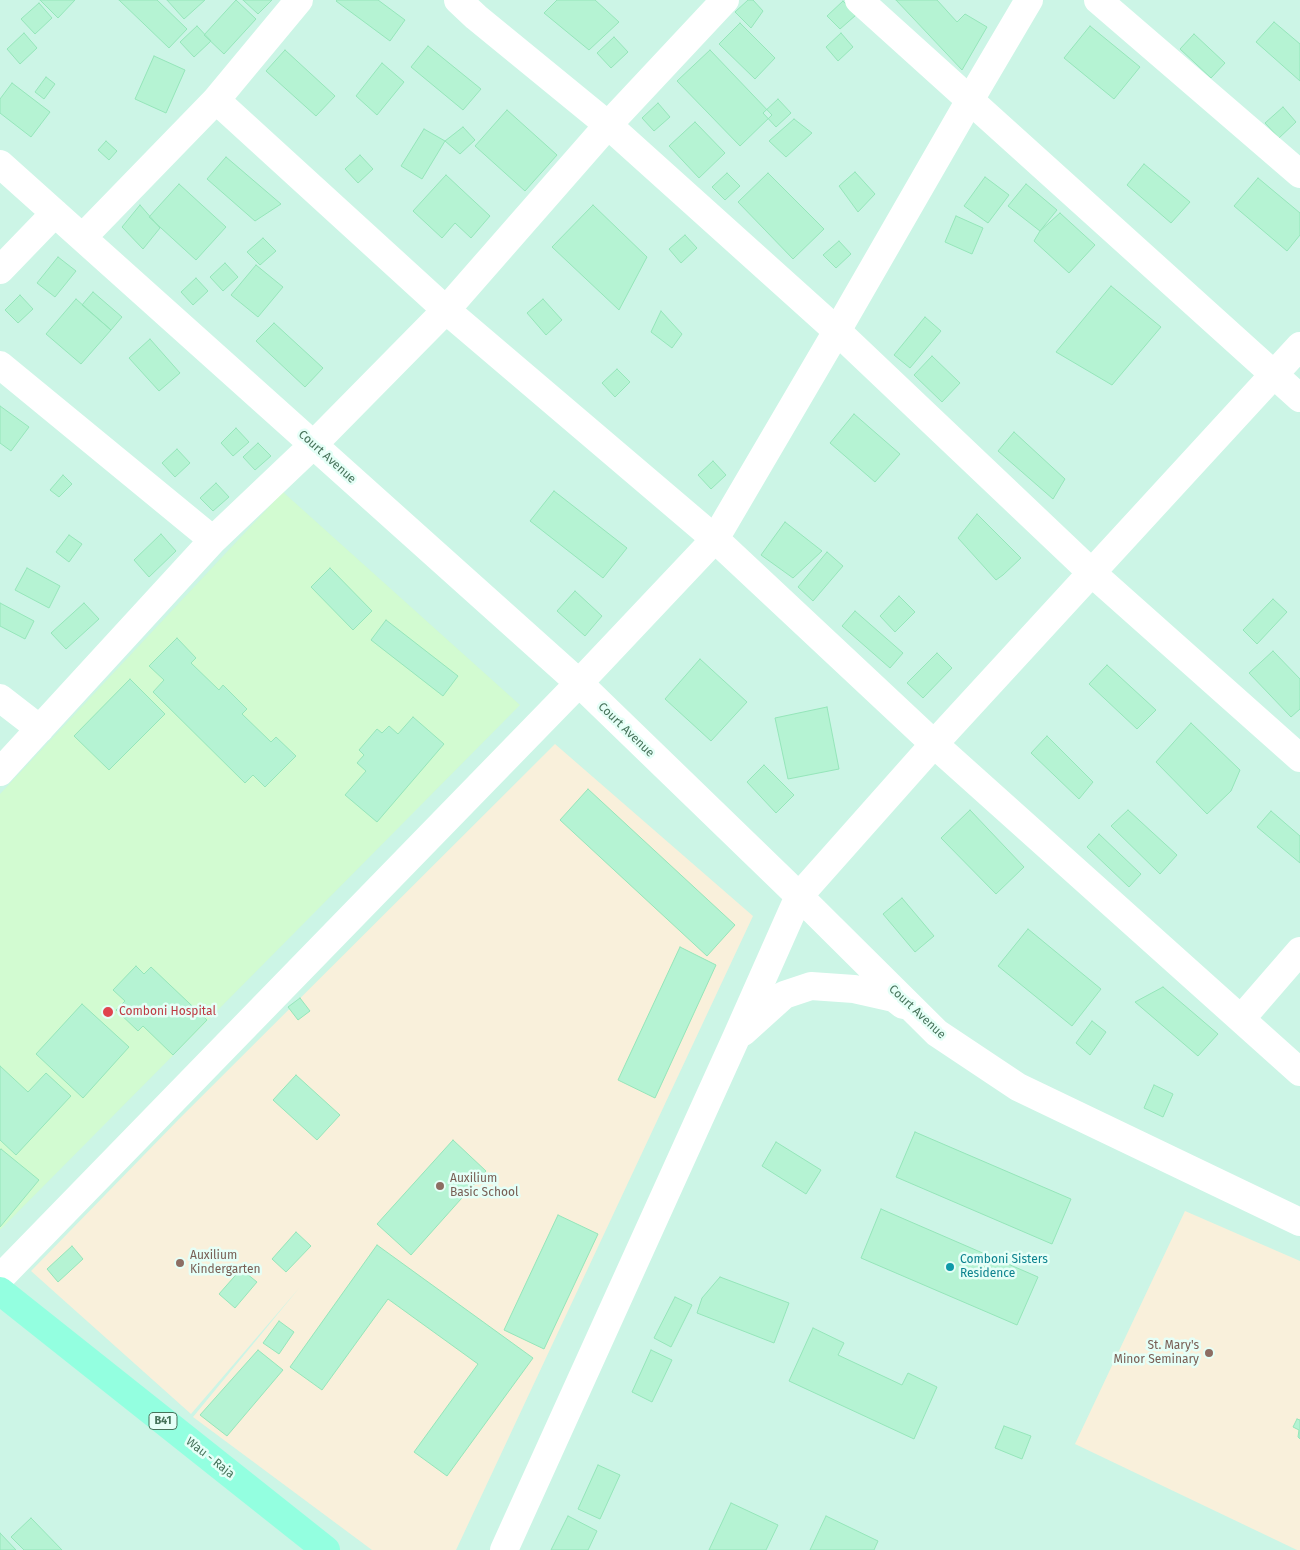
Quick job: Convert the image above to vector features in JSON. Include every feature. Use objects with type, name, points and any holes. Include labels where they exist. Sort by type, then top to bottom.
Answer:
[{"type":"main road","name":"Wau - Raja","points":[[0,1292],[326,1550]]},
{"type":"street","points":[[83,237],[216,100],[299,0]]},
{"type":"street","points":[[458,0],[476,17],[608,125],[837,331],[1092,573],[1300,758]]},
{"type":"street","points":[[0,772],[213,540],[313,445],[446,310],[608,125],[725,0]]},
{"type":"street","points":[[859,0],[1300,398]]},
{"type":"street","points":[[0,1278],[579,684],[693,564],[714,539],[1029,0]]},
{"type":"street","points":[[1098,0],[1300,174]]},
{"type":"street","points":[[216,100],[446,310],[714,539],[934,744],[1300,1072]]},
{"type":"street","name":"Court Avenue","points":[[0,164],[579,684],[937,1033],[1018,1086],[1300,1222]]},
{"type":"street","points":[[0,270],[55,213]]},
{"type":"street","points":[[504,1550],[736,1038],[798,896],[934,744],[1300,346]]},
{"type":"street","points":[[0,365],[213,540]]},
{"type":"street","points":[[0,698],[40,729]]},
{"type":"street","points":[[1241,1019],[1300,950]]},
{"type":"street","points":[[736,1038],[784,995],[811,986],[854,990],[894,998],[937,1033]]},
{"type":"shaded area","points":[[0,0],[1300,0],[1300,1550],[0,1550]]},
{"type":"shaded area","name":"Comboni Hospital","points":[[283,492],[520,705],[0,1230],[0,794]]},
{"type":"shaded area","name":"Auxilium Basic School","points":[[555,744],[753,916],[456,1550],[372,1550],[193,1417],[300,1287],[191,1414],[31,1271],[179,1119]]},
{"type":"shaded area","name":"St. Mary's Minor Seminary","points":[[1185,1211],[1300,1261],[1300,1550],[1075,1444]]},
{"type":"building","points":[[40,0],[75,0],[58,18]]},
{"type":"building","points":[[119,0],[157,0],[187,29],[169,48]]},
{"type":"building","points":[[167,0],[205,0],[184,19]]},
{"type":"building","points":[[236,0],[256,19],[224,54],[204,35]]},
{"type":"building","points":[[243,0],[272,0],[258,14]]},
{"type":"building","points":[[337,0],[378,0],[405,20],[390,41]]},
{"type":"building","points":[[557,0],[595,0],[619,22],[589,50],[544,13]]},
{"type":"building","points":[[748,0],[753,0],[763,11],[751,28],[735,12]]},
{"type":"building","points":[[896,0],[937,0],[957,22],[965,14],[987,27],[962,70]]},
{"type":"building","points":[[843,1],[856,15],[840,29],[827,16]]},
{"type":"building","points":[[39,3],[52,18],[35,34],[21,19]]},
{"type":"building","points":[[1274,22],[1300,44],[1300,81],[1256,42]]},
{"type":"building","points":[[740,23],[775,58],[755,79],[719,44]]},
{"type":"building","points":[[197,26],[211,41],[194,57],[180,42]]},
{"type":"building","points":[[1090,26],[1140,67],[1114,99],[1064,58]]},
{"type":"building","points":[[24,33],[37,48],[20,64],[7,49]]},
{"type":"building","points":[[841,33],[853,47],[838,61],[826,47]]},
{"type":"building","points":[[1194,34],[1225,63],[1211,78],[1180,49]]},
{"type":"building","points":[[614,37],[628,52],[611,68],[597,53]]},
{"type":"building","points":[[428,46],[481,89],[463,110],[411,67]]},
{"type":"building","points":[[285,50],[335,96],[316,116],[266,71]]},
{"type":"building","points":[[710,50],[772,115],[740,146],[677,81]]},
{"type":"building","points":[[154,56],[185,70],[166,113],[135,99]]},
{"type":"building","points":[[382,63],[404,82],[377,115],[356,96]]},
{"type":"building","points":[[46,77],[55,84],[44,99],[35,92]]},
{"type":"building","points":[[12,83],[50,112],[31,137],[0,113],[0,99]]},
{"type":"building","points":[[778,99],[791,113],[776,127],[763,113]]},
{"type":"building","points":[[658,103],[670,117],[654,131],[642,118]]},
{"type":"building","points":[[1283,107],[1296,122],[1279,138],[1265,123]]},
{"type":"building","points":[[507,110],[557,155],[525,191],[475,146]]},
{"type":"building","points":[[794,119],[812,133],[786,157],[769,141]]},
{"type":"building","points":[[695,122],[725,153],[699,178],[669,146]]},
{"type":"building","points":[[463,127],[475,140],[460,154],[445,141]]},
{"type":"building","points":[[424,129],[445,141],[422,179],[401,166]]},
{"type":"building","points":[[106,141],[117,151],[109,160],[98,150]]},
{"type":"building","points":[[360,155],[373,169],[358,183],[345,169]]},
{"type":"building","points":[[226,157],[281,204],[255,221],[207,179]]},
{"type":"building","points":[[1144,164],[1190,202],[1171,223],[1127,185]]},
{"type":"building","points":[[855,172],[875,194],[858,212],[839,186]]},
{"type":"building","points":[[727,173],[740,186],[725,200],[712,187]]},
{"type":"building","points":[[768,173],[824,229],[793,259],[738,202]]},
{"type":"building","points":[[446,175],[490,216],[471,238],[455,223],[442,238],[413,211]]},
{"type":"building","points":[[985,177],[1009,195],[988,223],[964,206]]},
{"type":"building","points":[[1258,178],[1300,213],[1300,235],[1287,251],[1234,206]]},
{"type":"building","points":[[179,184],[226,227],[196,260],[149,217]]},
{"type":"building","points":[[1026,184],[1057,210],[1040,231],[1008,206]]},
{"type":"building","points":[[140,205],[160,228],[143,249],[122,227]]},
{"type":"building","points":[[593,205],[647,257],[619,310],[552,247]]},
{"type":"building","points":[[1060,213],[1095,245],[1069,273],[1034,241],[1040,231]]},
{"type":"building","points":[[956,216],[983,228],[972,254],[945,242]]},
{"type":"building","points":[[685,235],[697,248],[681,263],[669,249]]},
{"type":"building","points":[[263,238],[276,251],[260,265],[247,252]]},
{"type":"building","points":[[839,241],[851,254],[836,268],[823,255]]},
{"type":"building","points":[[58,257],[76,271],[55,297],[37,283]]},
{"type":"building","points":[[225,263],[238,277],[223,291],[210,277]]},
{"type":"building","points":[[256,265],[283,287],[258,317],[231,295]]},
{"type":"building","points":[[196,278],[208,291],[193,305],[181,292]]},
{"type":"building","points":[[1111,286],[1161,327],[1112,385],[1056,352]]},
{"type":"building","points":[[93,292],[122,317],[111,330],[82,305]]},
{"type":"building","points":[[20,295],[33,309],[18,323],[5,310]]},
{"type":"building","points":[[76,299],[111,330],[81,364],[46,334]]},
{"type":"building","points":[[543,299],[562,320],[546,335],[527,313]]},
{"type":"building","points":[[661,311],[682,334],[672,348],[651,332]]},
{"type":"building","points":[[925,317],[941,331],[910,368],[894,355]]},
{"type":"building","points":[[274,323],[323,368],[305,387],[256,341]]},
{"type":"building","points":[[150,339],[180,373],[159,391],[129,358]]},
{"type":"building","points":[[932,356],[960,383],[942,402],[914,375]]},
{"type":"building","points":[[617,369],[630,382],[615,397],[602,383]]},
{"type":"building","points":[[0,406],[29,427],[11,451],[0,443]]},
{"type":"building","points":[[854,414],[900,454],[875,482],[830,443]]},
{"type":"building","points":[[236,428],[249,442],[233,456],[221,443]]},
{"type":"building","points":[[1014,432],[1065,479],[1053,499],[998,451]]},
{"type":"building","points":[[258,443],[271,456],[255,470],[243,457]]},
{"type":"building","points":[[177,449],[190,463],[175,477],[162,463]]},
{"type":"building","points":[[713,461],[726,475],[711,489],[698,475]]},
{"type":"building","points":[[63,475],[72,484],[59,497],[50,490]]},
{"type":"building","points":[[216,483],[229,497],[213,511],[200,498]]},
{"type":"building","points":[[554,491],[627,548],[603,578],[530,521]]},
{"type":"building","points":[[977,514],[1021,558],[996,580],[958,538]]},
{"type":"building","points":[[785,522],[822,551],[793,578],[761,555]]},
{"type":"building","points":[[161,534],[176,551],[149,577],[134,560]]},
{"type":"building","points":[[69,535],[82,544],[69,562],[56,552]]},
{"type":"building","points":[[827,552],[843,566],[813,601],[798,587]]},
{"type":"building","points":[[27,568],[60,586],[49,608],[15,590]]},
{"type":"building","points":[[330,568],[372,611],[353,630],[311,587]]},
{"type":"building","points":[[575,591],[602,616],[585,636],[557,611]]},
{"type":"building","points":[[899,596],[915,612],[895,632],[880,616]]},
{"type":"building","points":[[1273,599],[1287,612],[1257,644],[1243,630]]},
{"type":"building","points":[[0,603],[34,621],[25,639],[0,626]]},
{"type":"building","points":[[84,603],[99,619],[66,649],[51,633]]},
{"type":"building","points":[[855,611],[903,653],[890,668],[842,626]]},
{"type":"building","points":[[386,620],[458,676],[443,696],[371,640]]},
{"type":"building","points":[[177,638],[196,658],[191,663],[219,690],[223,685],[247,709],[242,714],[271,742],[276,737],[296,756],[265,787],[253,775],[245,783],[153,692],[164,680],[149,666]]},
{"type":"building","points":[[1273,651],[1300,679],[1300,709],[1291,717],[1249,673]]},
{"type":"building","points":[[937,653],[952,668],[923,698],[907,683]]},
{"type":"building","points":[[700,659],[747,702],[711,741],[665,699]]},
{"type":"building","points":[[1107,665],[1156,710],[1137,729],[1089,684]]},
{"type":"building","points":[[130,679],[165,714],[109,770],[74,736]]},
{"type":"building","points":[[827,707],[839,769],[788,779],[775,718]]},
{"type":"building","points":[[413,717],[444,744],[377,822],[345,795],[366,771],[357,763],[364,755],[359,750],[377,729],[382,733],[389,726],[398,734]]},
{"type":"building","points":[[1191,723],[1240,770],[1231,791],[1207,814],[1156,762]]},
{"type":"building","points":[[1047,736],[1093,782],[1079,799],[1031,753]]},
{"type":"building","points":[[764,765],[794,795],[776,813],[747,782]]},
{"type":"building","points":[[588,789],[735,925],[707,956],[560,820]]},
{"type":"building","points":[[970,810],[1024,867],[996,894],[941,838]]},
{"type":"building","points":[[1128,810],[1177,855],[1160,874],[1111,826]]},
{"type":"building","points":[[1271,811],[1300,836],[1300,863],[1257,827]]},
{"type":"building","points":[[1099,834],[1141,874],[1129,887],[1087,847]]},
{"type":"building","points":[[902,898],[934,936],[915,952],[883,914]]},
{"type":"building","points":[[1028,929],[1101,989],[1072,1026],[998,966]]},
{"type":"building","points":[[680,947],[716,965],[655,1098],[618,1080]]},
{"type":"building","points":[[136,966],[144,974],[151,967],[207,1020],[173,1055],[143,1026],[138,1031],[116,1010],[125,1001],[113,990]]},
{"type":"building","points":[[1163,987],[1218,1034],[1198,1056],[1135,1002]]},
{"type":"building","points":[[300,998],[310,1011],[298,1020],[288,1007]]},
{"type":"building","points":[[82,1004],[129,1047],[83,1098],[36,1054]]},
{"type":"building","points":[[1092,1021],[1106,1032],[1090,1055],[1076,1043]]},
{"type":"building","points":[[0,1066],[28,1092],[46,1073],[71,1096],[16,1155],[0,1140]]},
{"type":"building","points":[[296,1075],[340,1115],[317,1140],[273,1100]]},
{"type":"building","points":[[1154,1085],[1173,1094],[1163,1117],[1144,1108]]},
{"type":"building","name":"Comboni Sisters Residence","points":[[915,1132],[1071,1199],[1052,1244],[896,1177]]},
{"type":"building","points":[[453,1140],[486,1171],[411,1255],[377,1224]]},
{"type":"building","points":[[776,1142],[821,1170],[806,1194],[762,1166]]},
{"type":"building","points":[[0,1150],[39,1180],[0,1227]]},
{"type":"building","name":"Comboni Sisters Residence","points":[[881,1209],[1038,1277],[1017,1325],[861,1258]]},
{"type":"building","points":[[558,1215],[598,1234],[544,1349],[504,1330]]},
{"type":"building","points":[[296,1232],[311,1246],[286,1272],[272,1259]]},
{"type":"building","points":[[377,1245],[533,1358],[447,1476],[414,1452],[478,1364],[388,1299],[322,1390],[290,1367]]},
{"type":"building","points":[[72,1246],[83,1259],[58,1282],[47,1269]]},
{"type":"building","points":[[241,1269],[257,1282],[235,1308],[219,1294]]},
{"type":"building","points":[[720,1277],[789,1303],[774,1343],[697,1313],[702,1298]]},
{"type":"building","points":[[675,1297],[692,1305],[671,1347],[654,1338]]},
{"type":"building","points":[[279,1321],[294,1332],[279,1354],[263,1343]]},
{"type":"building","points":[[813,1328],[844,1343],[838,1355],[902,1385],[908,1373],[937,1387],[914,1439],[789,1381]]},
{"type":"building","points":[[258,1350],[283,1370],[227,1436],[200,1415]]},
{"type":"building","points":[[651,1350],[672,1360],[652,1402],[632,1392]]},
{"type":"building","points":[[1297,1419],[1300,1420],[1300,1439],[1298,1437],[1299,1430],[1293,1427]]},
{"type":"building","points":[[1004,1426],[1031,1436],[1022,1459],[995,1448]]},
{"type":"building","points":[[598,1465],[620,1475],[600,1519],[578,1509]]},
{"type":"building","points":[[731,1503],[778,1525],[766,1550],[709,1550]]},
{"type":"building","points":[[568,1516],[597,1531],[588,1550],[551,1550]]},
{"type":"building","points":[[826,1516],[878,1541],[874,1550],[810,1550]]},
{"type":"building","points":[[31,1518],[62,1550],[24,1550],[11,1537]]},
{"type":"building","points":[[0,1533],[16,1550],[0,1550]]},
{"type":"place","name":"Comboni Hospital","points":[[108,1012]]},
{"type":"place","name":"Auxilium Basic School","points":[[440,1186]]},
{"type":"place","name":"Auxilium Kindergarten","points":[[180,1263]]},
{"type":"place","name":"Comboni Sisters Residence","points":[[950,1267]]},
{"type":"place","name":"St. Mary's Minor Seminary","points":[[1209,1353]]}]
